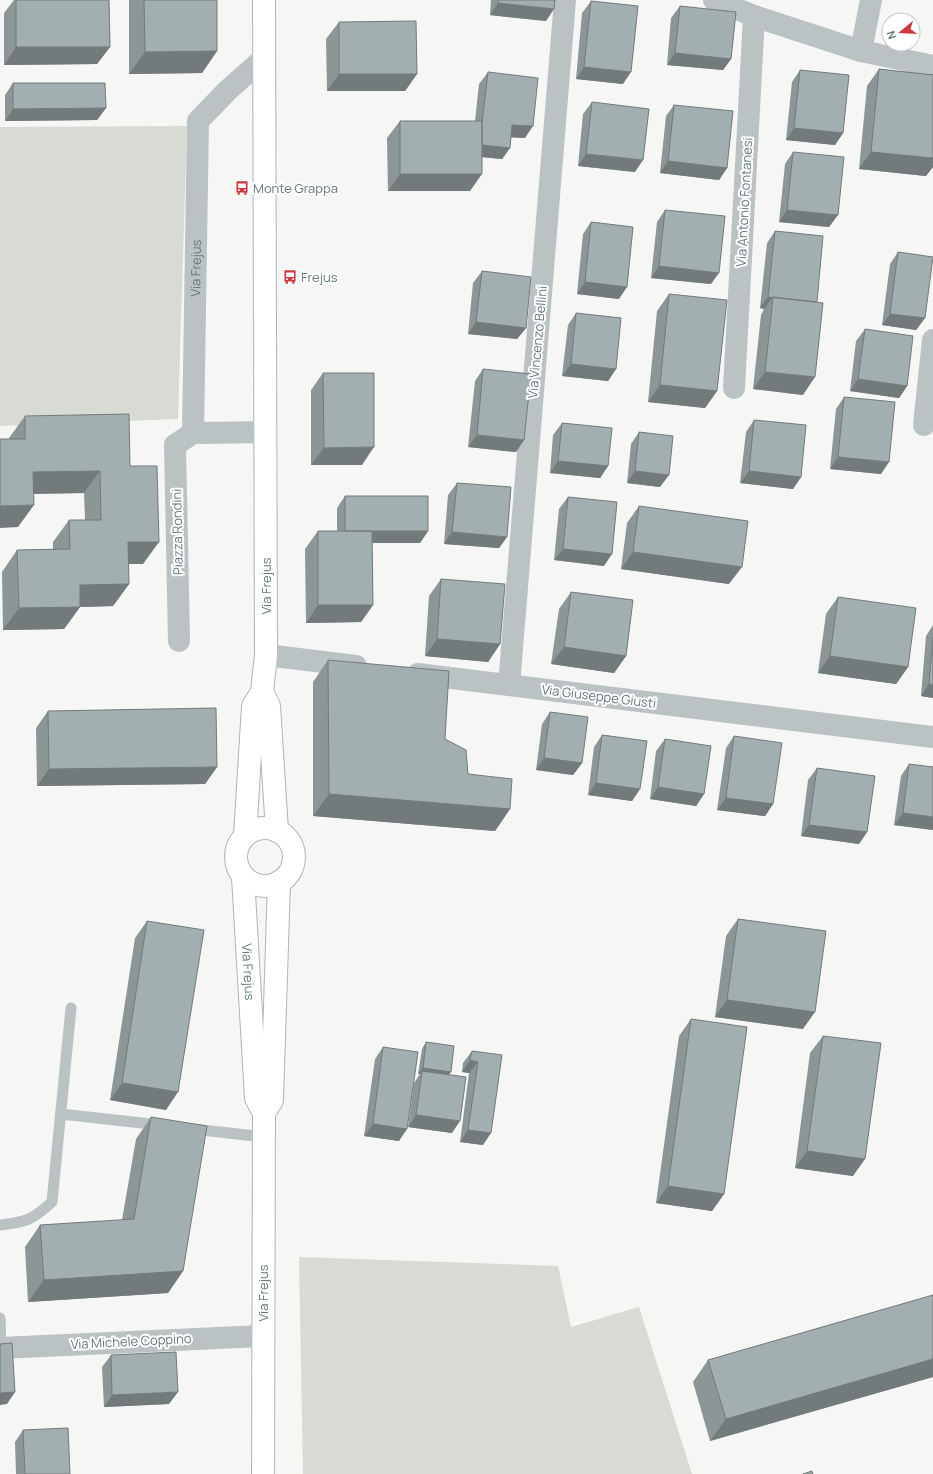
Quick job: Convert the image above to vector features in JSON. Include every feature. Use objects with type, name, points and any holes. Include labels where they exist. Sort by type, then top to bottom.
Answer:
[{"type":"street","name":"Via Frejus","points":[[245,836],[253,706],[262,692],[266,655],[264,0]]},
{"type":"street","name":"Via Vincenzo Bellini","points":[[509,685],[565,0]]},
{"type":"street","points":[[714,0],[754,16],[861,51],[933,66]]},
{"type":"street","points":[[861,51],[871,0]]},
{"type":"street","name":"Via Antonio Fontanesi","points":[[734,388],[754,16]]},
{"type":"street","name":"Via Frejus","points":[[193,433],[198,121],[228,90],[264,59]]},
{"type":"street","points":[[924,425],[933,340]]},
{"type":"street","points":[[193,433],[266,432]]},
{"type":"street","name":"Piazza Rondini","points":[[179,641],[175,445],[193,433]]},
{"type":"street","points":[[266,655],[376,669]]},
{"type":"street","name":"Via Giuseppe Giusti","points":[[399,672],[933,737]]},
{"type":"street","name":"Via Frejus","points":[[262,692],[269,706],[277,831]]},
{"type":"street","points":[[267,828],[277,831],[286,838],[292,848],[294,859],[291,870],[284,879],[279,882],[263,886],[252,883],[243,877],[237,867],[236,856],[238,845],[245,836],[255,830],[267,828]]},
{"type":"street","name":"Via Frejus","points":[[243,877],[256,1098],[264,1113],[263,1474]]},
{"type":"street","name":"Via Frejus","points":[[264,1113],[272,1100],[279,882]]},
{"type":"street","name":"Via Michele Coppino","points":[[1,1348],[263,1336]]},
{"type":"lane","points":[[0,1225],[20,1223],[35,1217],[52,1202],[71,1008]]},
{"type":"lane","points":[[61,1114],[168,1126]]},
{"type":"lane","points":[[184,1128],[264,1137]]},
{"type":"lane","points":[[0,1318],[1,1348]]},
{"type":"shaded area","points":[[187,126],[178,419],[0,426],[0,127]]},
{"type":"shaded area","points":[[299,1257],[558,1266],[571,1327],[639,1307],[692,1474],[303,1474]]},
{"type":"building","points":[[16,0],[109,0],[110,47],[16,47]]},
{"type":"building","points":[[144,0],[217,0],[217,51],[145,52]]},
{"type":"building","points":[[498,0],[555,0],[554,9],[498,3]]},
{"type":"building","points":[[591,1],[638,6],[631,72],[584,67]]},
{"type":"building","points":[[680,6],[736,12],[731,59],[675,53]]},
{"type":"building","points":[[416,21],[417,74],[339,74],[339,22]]},
{"type":"building","points":[[879,69],[933,75],[933,158],[871,152]]},
{"type":"building","points":[[800,70],[849,75],[843,133],[794,128]]},
{"type":"building","points":[[488,72],[538,78],[533,126],[512,125],[510,148],[482,145],[482,123]]},
{"type":"building","points":[[13,83],[105,83],[106,108],[13,109]]},
{"type":"building","points":[[592,102],[649,109],[643,160],[586,154]]},
{"type":"building","points":[[674,105],[733,111],[727,168],[668,161]]},
{"type":"building","points":[[400,121],[482,121],[482,174],[400,174]]},
{"type":"building","points":[[793,152],[844,157],[838,215],[787,210]]},
{"type":"building","points":[[665,210],[725,216],[719,273],[659,266]]},
{"type":"building","points":[[591,222],[633,227],[627,287],[585,282]]},
{"type":"building","points":[[775,231],[823,236],[817,302],[768,297]]},
{"type":"building","points":[[898,252],[933,257],[925,318],[890,314]]},
{"type":"building","points":[[482,271],[531,277],[526,328],[476,322]]},
{"type":"building","points":[[669,294],[727,300],[717,391],[660,385]]},
{"type":"building","points":[[773,297],[823,303],[815,377],[765,372]]},
{"type":"building","points":[[576,313],[621,318],[616,369],[571,364]]},
{"type":"building","points":[[865,329],[913,336],[907,386],[858,379]]},
{"type":"building","points":[[483,369],[531,374],[524,440],[477,435]]},
{"type":"building","points":[[323,373],[374,373],[374,447],[324,448]]},
{"type":"building","points":[[844,397],[895,402],[889,462],[838,457]]},
{"type":"building","points":[[129,414],[130,466],[157,466],[159,542],[128,542],[129,584],[80,585],[80,607],[19,608],[17,550],[70,549],[69,520],[101,520],[100,471],[33,472],[34,505],[0,506],[0,439],[25,439],[25,416]]},
{"type":"building","points":[[754,420],[806,425],[801,477],[749,471]]},
{"type":"building","points":[[562,423],[612,428],[608,466],[558,461]]},
{"type":"building","points":[[639,432],[673,436],[669,475],[635,471]]},
{"type":"building","points":[[457,483],[511,487],[507,537],[452,532]]},
{"type":"building","points":[[345,496],[428,496],[428,531],[345,531]]},
{"type":"building","points":[[568,497],[617,502],[612,554],[563,549]]},
{"type":"building","points":[[639,506],[748,521],[742,567],[633,552]]},
{"type":"building","points":[[318,531],[372,531],[373,605],[318,605]]},
{"type":"building","points":[[441,579],[505,584],[500,644],[437,639]]},
{"type":"building","points":[[571,592],[633,600],[626,656],[564,647]]},
{"type":"building","points":[[838,597],[916,608],[908,667],[830,656]]},
{"type":"building","points":[[933,637],[933,685],[929,684]]},
{"type":"building","points":[[328,660],[449,671],[445,739],[466,750],[468,774],[512,779],[510,809],[329,794]]},
{"type":"building","points":[[216,708],[217,767],[49,769],[48,711]]},
{"type":"building","points":[[550,712],[588,717],[582,763],[544,758]]},
{"type":"building","points":[[602,735],[647,741],[640,789],[596,783]]},
{"type":"building","points":[[734,736],[782,743],[773,804],[726,798]]},
{"type":"building","points":[[665,739],[711,746],[704,794],[658,787]]},
{"type":"building","points":[[909,764],[933,767],[933,817],[903,813]]},
{"type":"building","points":[[817,768],[875,776],[867,832],[809,825]]},
{"type":"building","points":[[738,919],[826,931],[815,1012],[727,1000]]},
{"type":"building","points":[[147,921],[204,930],[178,1092],[122,1083]]},
{"type":"building","points":[[691,1019],[747,1027],[724,1194],[668,1186]]},
{"type":"building","points":[[823,1036],[881,1043],[865,1159],[807,1151]]},
{"type":"building","points":[[426,1042],[454,1046],[451,1072],[423,1068]]},
{"type":"building","points":[[383,1047],[418,1052],[407,1129],[373,1124]]},
{"type":"building","points":[[472,1051],[502,1055],[491,1133],[468,1130],[478,1062],[470,1060]]},
{"type":"building","points":[[422,1071],[466,1077],[460,1121],[416,1115]]},
{"type":"building","points":[[151,1117],[207,1126],[183,1271],[44,1280],[40,1225],[134,1219]]},
{"type":"building","points":[[933,1295],[933,1359],[726,1419],[708,1360]]},
{"type":"building","points":[[12,1343],[15,1392],[0,1393],[0,1344]]},
{"type":"building","points":[[176,1352],[178,1392],[112,1395],[111,1355]]},
{"type":"building","points":[[68,1428],[70,1474],[25,1474],[23,1430]]},
{"type":"building","points":[[812,1471],[813,1474],[803,1474]]},
{"type":"place","name":"Monte Grappa","points":[[242,188]]},
{"type":"place","name":"Frejus","points":[[290,277]]}]
